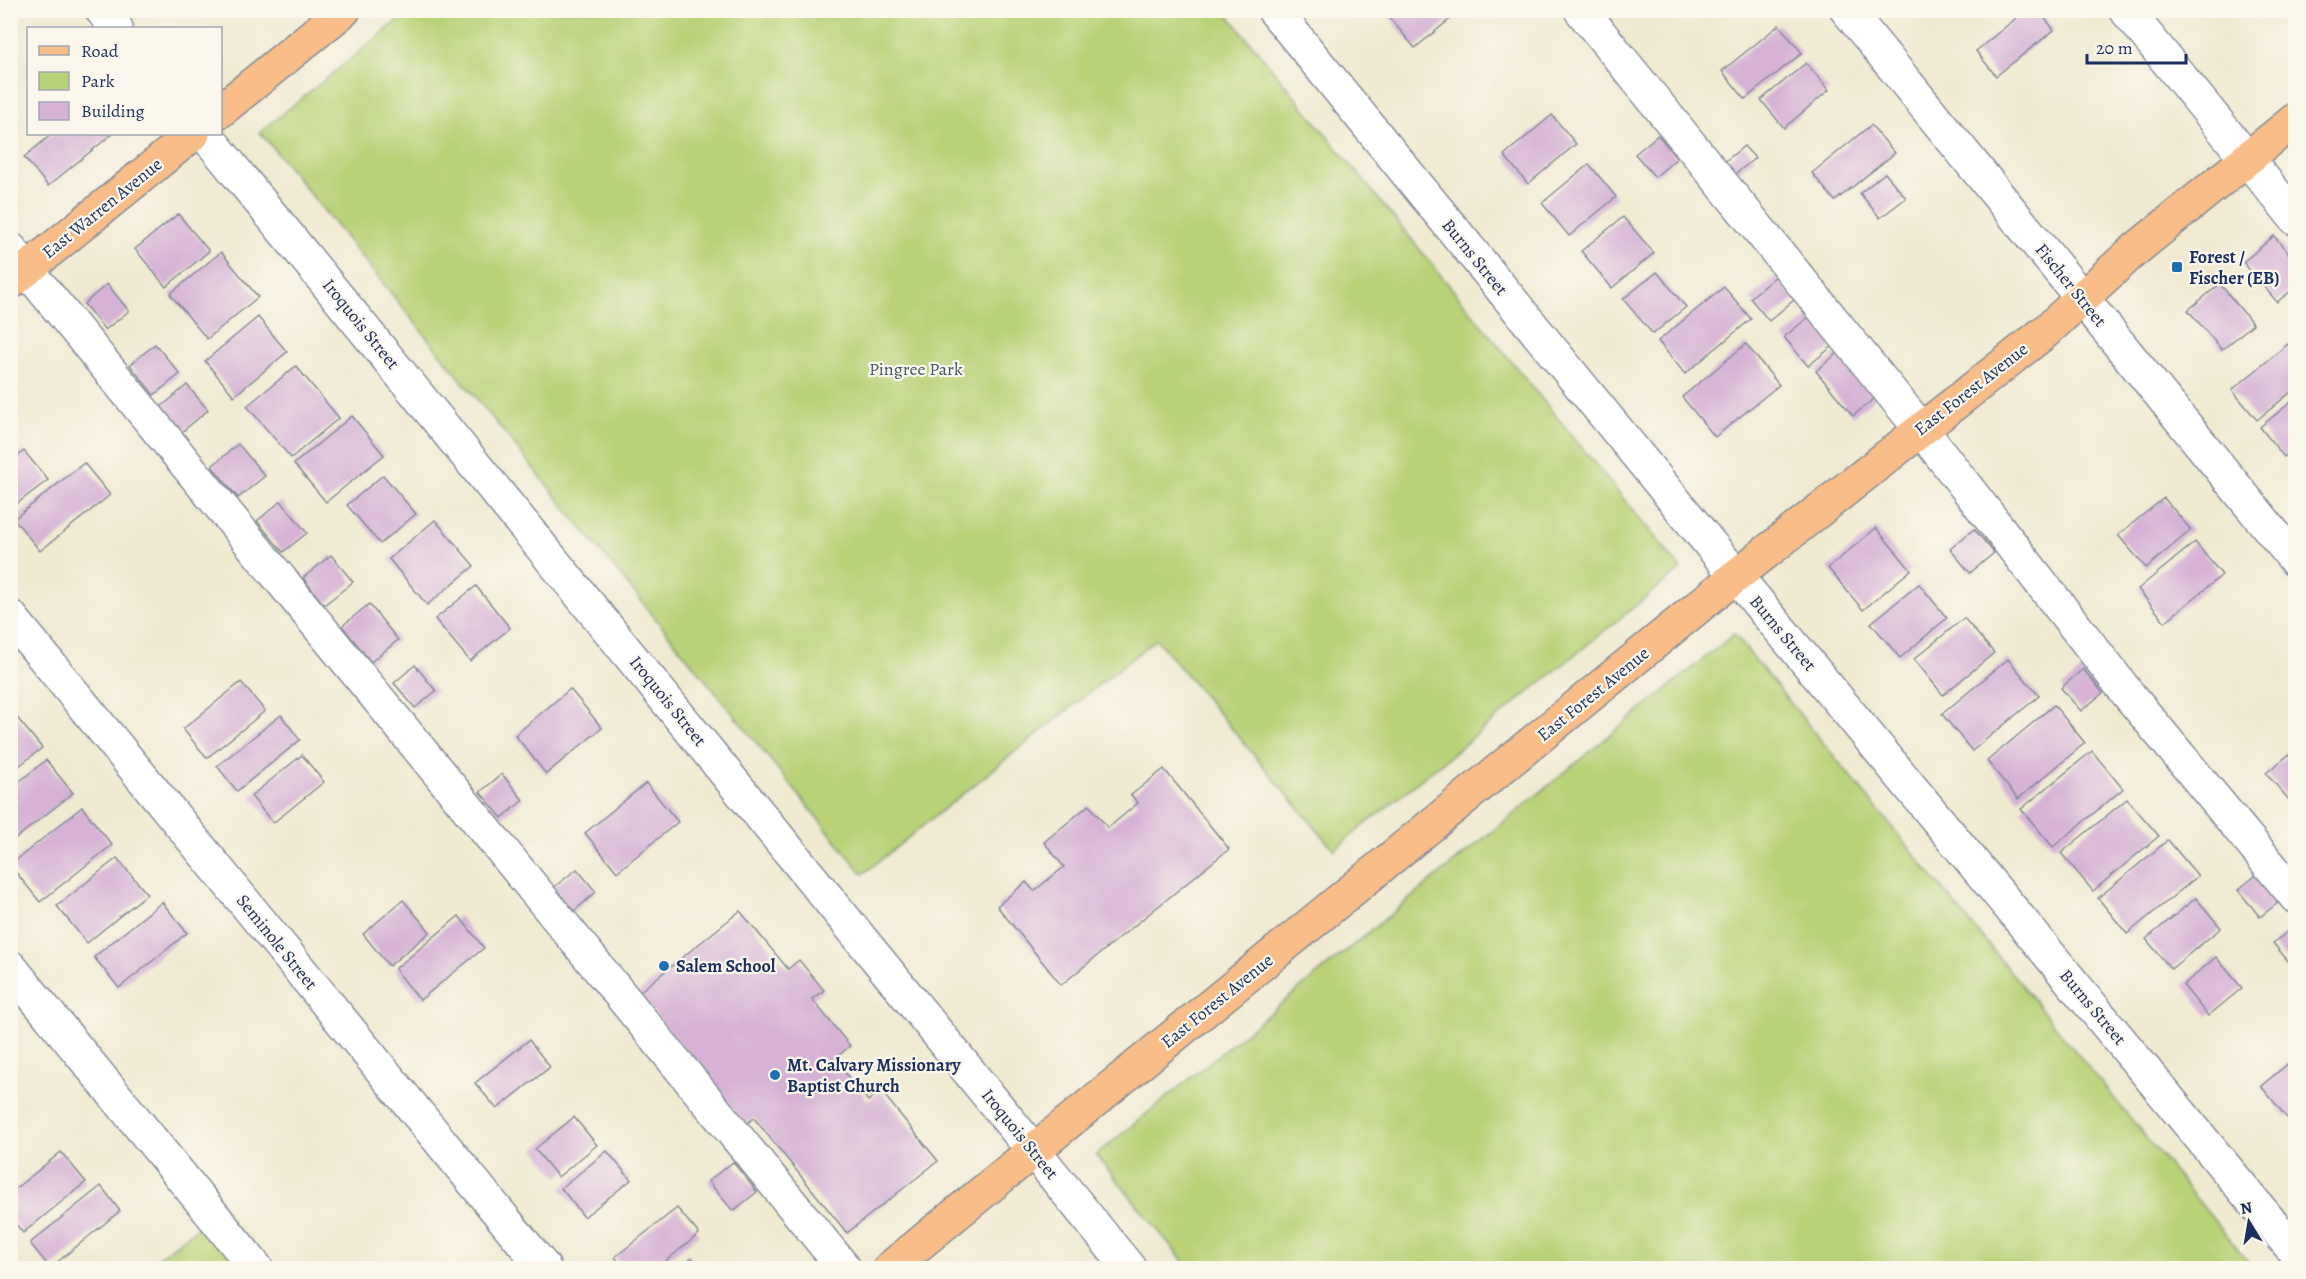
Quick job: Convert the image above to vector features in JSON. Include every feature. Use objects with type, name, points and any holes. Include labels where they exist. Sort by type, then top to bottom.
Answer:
[{"type":"main road","points":[[222,109],[344,10]]},
{"type":"main road","name":"East Forest Avenue","points":[[890,1269],[1736,576],[1920,428],[2045,332],[2130,254],[2295,119]]},
{"type":"main road","name":"East Warren Avenue","points":[[16,267],[192,135]]},
{"type":"street","points":[[102,10],[115,27]]},
{"type":"street","name":"Burns Street","points":[[1274,10],[1736,576],[2295,1253]]},
{"type":"street","points":[[1581,10],[1920,428],[2128,694],[2295,897]]},
{"type":"street","name":"Fischer Street","points":[[1847,10],[2295,561]]},
{"type":"street","points":[[2126,10],[2295,219]]},
{"type":"street","name":"Iroquois Street","points":[[206,135],[1130,1269]]},
{"type":"street","points":[[16,267],[844,1269]]},
{"type":"street","name":"Seminole Street","points":[[10,616],[544,1269]]},
{"type":"street","points":[[10,967],[256,1269]]},
{"type":"green space","name":"Pingree Park","points":[[410,11],[1225,11],[1681,569],[1334,850],[1156,639],[863,874],[260,132]]},
{"type":"green space","points":[[1734,634],[2253,1268],[1189,1268],[1096,1155]]},
{"type":"green space","points":[[213,1216],[256,1268],[145,1268]]},
{"type":"building","points":[[1395,10],[1461,10],[1415,48],[1388,16]]},
{"type":"building","points":[[2026,10],[2039,10],[2054,30],[1996,76],[1976,51]]},
{"type":"building","points":[[1779,25],[1802,53],[1745,99],[1722,71]]},
{"type":"building","points":[[1806,63],[1829,90],[1784,128],[1761,100]]},
{"type":"building","points":[[1552,115],[1576,144],[1528,184],[1504,155]]},
{"type":"building","points":[[1871,125],[1895,153],[1835,201],[1812,173]]},
{"type":"building","points":[[51,135],[111,135],[48,186],[24,157]]},
{"type":"building","points":[[1658,135],[1677,158],[1655,177],[1635,154]]},
{"type":"building","points":[[1744,146],[1755,158],[1733,176],[1723,163]]},
{"type":"building","points":[[1589,164],[1616,197],[1569,236],[1542,203]]},
{"type":"building","points":[[1885,173],[1906,198],[1880,218],[1860,193]]},
{"type":"building","points":[[178,214],[209,251],[166,287],[135,249]]},
{"type":"building","points":[[1623,217],[1654,253],[1612,288],[1581,251]]},
{"type":"building","points":[[2274,236],[2296,262],[2296,287],[2277,302],[2243,262]]},
{"type":"building","points":[[221,252],[258,297],[207,339],[170,294]]},
{"type":"building","points":[[1657,272],[1686,307],[1653,334],[1623,299]]},
{"type":"building","points":[[1776,276],[1795,299],[1769,321],[1750,298]]},
{"type":"building","points":[[107,284],[129,311],[105,330],[84,304]]},
{"type":"building","points":[[2220,284],[2253,324],[2222,350],[2188,310]]},
{"type":"building","points":[[1724,287],[1751,319],[1685,374],[1658,341]]},
{"type":"building","points":[[1810,316],[1834,345],[1808,366],[1784,337]]},
{"type":"building","points":[[258,317],[287,352],[234,396],[205,361]]},
{"type":"building","points":[[155,344],[180,374],[154,395],[130,365]]},
{"type":"building","points":[[1746,344],[1779,385],[1715,437],[1682,397]]},
{"type":"building","points":[[2288,344],[2296,353],[2296,388],[2257,420],[2232,390]]},
{"type":"building","points":[[1840,351],[1877,396],[1853,416],[1816,371]]},
{"type":"building","points":[[296,366],[339,418],[291,458],[247,406]]},
{"type":"building","points":[[187,385],[208,410],[182,432],[161,407]]},
{"type":"building","points":[[2296,398],[2296,447],[2284,457],[2260,427]]},
{"type":"building","points":[[352,416],[384,455],[326,502],[294,464]]},
{"type":"building","points":[[238,444],[265,476],[238,498],[212,466]]},
{"type":"building","points":[[24,451],[48,480],[10,509],[10,462]]},
{"type":"building","points":[[84,463],[110,495],[40,551],[14,519]]},
{"type":"building","points":[[383,475],[416,514],[380,544],[347,505]]},
{"type":"building","points":[[2164,498],[2191,530],[2146,568],[2118,535]]},
{"type":"building","points":[[281,501],[307,533],[283,552],[257,521]]},
{"type":"building","points":[[435,520],[474,566],[427,605],[389,559]]},
{"type":"building","points":[[1876,528],[1911,570],[1863,610],[1828,568]]},
{"type":"building","points":[[1974,529],[1994,553],[1970,573],[1950,549]]},
{"type":"building","points":[[2195,542],[2222,575],[2165,622],[2138,589]]},
{"type":"building","points":[[331,555],[353,582],[324,605],[303,578]]},
{"type":"building","points":[[1919,584],[1947,618],[1900,658],[1871,623]]},
{"type":"building","points":[[476,586],[510,628],[470,661],[435,619]]},
{"type":"building","points":[[369,604],[398,640],[371,662],[342,626]]},
{"type":"building","points":[[1964,618],[1994,653],[1943,695],[1914,659]]},
{"type":"building","points":[[2008,659],[2039,696],[1972,751],[1942,714]]},
{"type":"building","points":[[415,665],[436,691],[415,708],[394,683]]},
{"type":"building","points":[[2083,669],[2103,693],[2081,711],[2061,688]]},
{"type":"building","points":[[241,682],[265,711],[207,758],[183,729]]},
{"type":"building","points":[[570,689],[602,728],[546,774],[515,735]]},
{"type":"building","points":[[2054,705],[2085,743],[2018,799],[1987,761]]},
{"type":"building","points":[[10,709],[42,748],[10,773]]},
{"type":"building","points":[[281,715],[300,740],[237,791],[217,766]]},
{"type":"building","points":[[2296,749],[2296,797],[2290,801],[2266,773]]},
{"type":"building","points":[[2092,751],[2123,789],[2053,847],[2021,809]]},
{"type":"building","points":[[302,755],[324,782],[273,823],[251,796]]},
{"type":"building","points":[[46,760],[73,793],[10,843],[10,789]]},
{"type":"building","points":[[1164,769],[1229,849],[1061,985],[997,906],[1026,882],[1034,891],[1064,867],[1044,842],[1089,805],[1108,828],[1138,803],[1131,795]]},
{"type":"building","points":[[502,774],[523,800],[502,818],[480,792]]},
{"type":"building","points":[[646,783],[678,822],[617,872],[585,833]]},
{"type":"building","points":[[2127,799],[2159,836],[2093,891],[2061,853]]},
{"type":"building","points":[[82,807],[112,845],[40,902],[10,865]]},
{"type":"building","points":[[2168,840],[2198,876],[2127,934],[2098,898]]},
{"type":"building","points":[[117,858],[147,894],[87,943],[57,906]]},
{"type":"building","points":[[577,869],[596,892],[573,912],[553,888]]},
{"type":"building","points":[[2261,871],[2284,898],[2260,917],[2238,890]]},
{"type":"building","points":[[2196,898],[2221,928],[2171,969],[2146,939]]},
{"type":"building","points":[[403,900],[430,932],[389,966],[363,934]]},
{"type":"building","points":[[162,902],[187,933],[119,988],[94,957]]},
{"type":"building","name":"Mt. Calvary Missionary Baptist Church","points":[[740,911],[788,969],[799,960],[824,990],[812,999],[850,1046],[834,1059],[868,1101],[881,1091],[938,1161],[847,1233],[754,1118],[745,1125],[638,993]]},
{"type":"building","points":[[459,916],[484,948],[420,1000],[395,969]]},
{"type":"building","points":[[2296,925],[2296,965],[2293,967],[2273,943]]},
{"type":"building","points":[[2216,957],[2242,988],[2208,1016],[2183,985]]},
{"type":"building","points":[[529,1040],[550,1067],[497,1109],[475,1083]]},
{"type":"building","points":[[2296,1057],[2296,1110],[2287,1118],[2261,1086]]},
{"type":"building","points":[[574,1117],[597,1145],[558,1177],[535,1149]]},
{"type":"building","points":[[607,1151],[631,1180],[584,1217],[561,1188]]},
{"type":"building","points":[[61,1152],[86,1182],[23,1233],[10,1217],[10,1193]]},
{"type":"building","points":[[733,1162],[757,1192],[733,1211],[708,1181]]},
{"type":"building","points":[[101,1186],[120,1211],[50,1268],[30,1243]]},
{"type":"building","points":[[677,1208],[699,1234],[657,1268],[624,1268],[615,1257]]},
{"type":"building","points":[[692,1258],[701,1268],[679,1268]]},
{"type":"place","name":"Forest / Fischer (EB)","points":[[2177,267]]},
{"type":"place","name":"Salem School","points":[[664,966]]},
{"type":"place","name":"Mt. Calvary Missionary Baptist Church","points":[[775,1075]]}]
